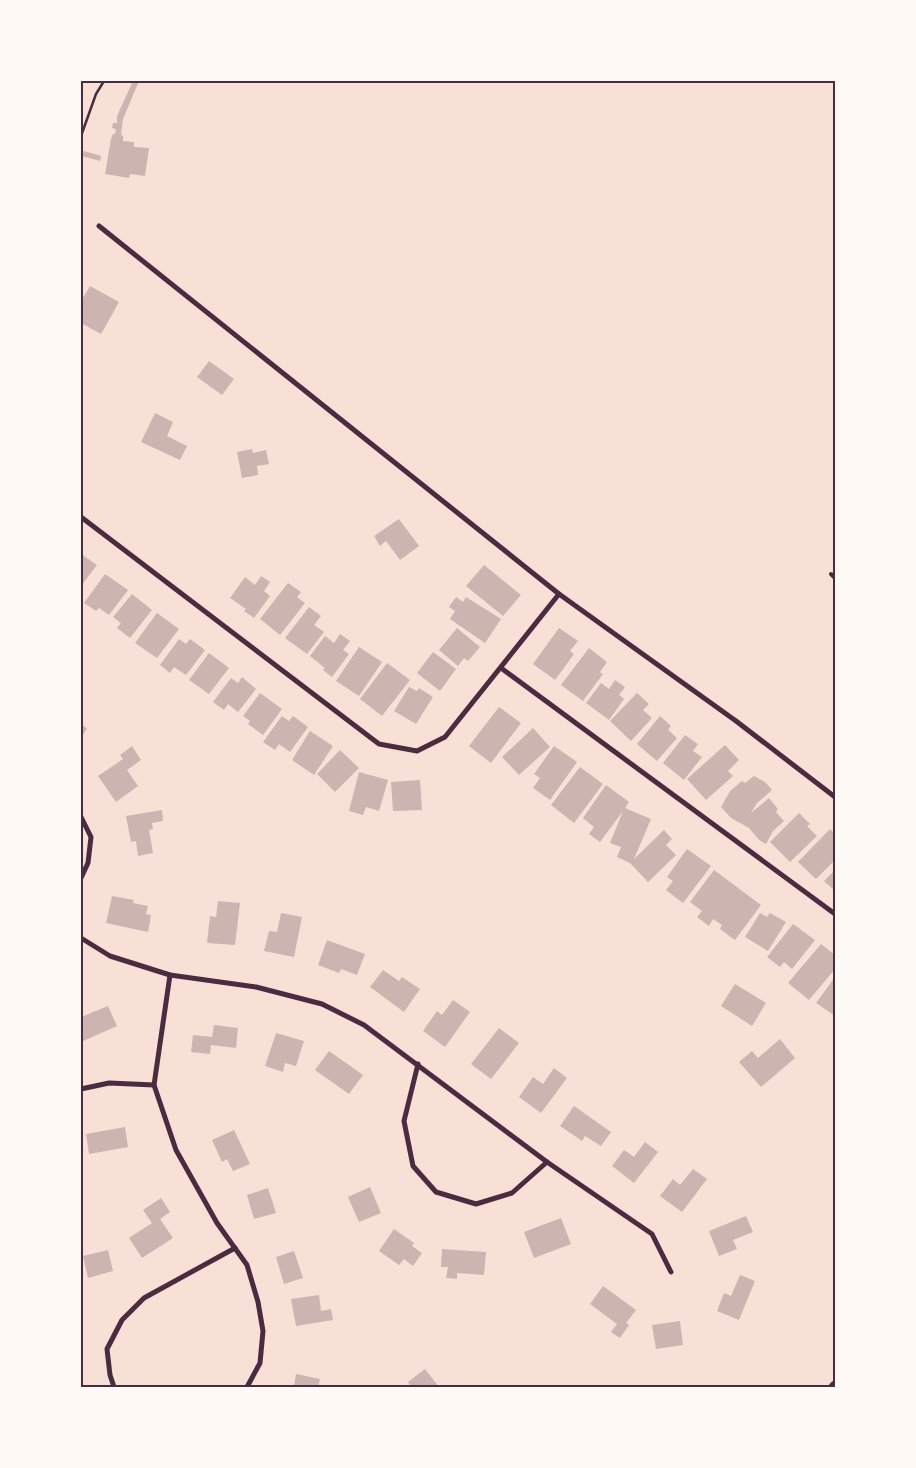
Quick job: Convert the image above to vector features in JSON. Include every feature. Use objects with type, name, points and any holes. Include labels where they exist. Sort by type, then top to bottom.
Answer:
[{"type":"street","points":[[99,226],[559,594],[736,721],[835,797]]},
{"type":"street","points":[[81,517],[379,744],[417,751],[445,737],[559,594]]},
{"type":"street","points":[[501,668],[835,914]]},
{"type":"street","points":[[81,817],[91,837],[88,863],[81,878]]},
{"type":"street","points":[[81,938],[110,956],[170,975],[256,987],[322,1004],[364,1025],[547,1162],[652,1234],[671,1272]]},
{"type":"street","points":[[170,975],[154,1085],[176,1150],[217,1223],[247,1265],[258,1302],[263,1331],[260,1363],[247,1387]]},
{"type":"street","points":[[418,1064],[404,1121],[413,1166],[436,1192],[476,1204],[512,1193],[547,1162]]},
{"type":"street","points":[[81,1089],[109,1083],[154,1085]]},
{"type":"street","points":[[114,1387],[106,1349],[122,1320],[144,1298],[235,1248]]},
{"type":"path","points":[[81,136],[96,94],[104,81]]},
{"type":"building","points":[[133,81],[139,81],[123,119],[121,135],[123,136],[123,141],[134,142],[134,147],[149,148],[145,176],[130,174],[129,178],[105,174],[111,139],[116,129],[112,128],[113,123],[117,123],[117,116]]},
{"type":"building","points":[[84,151],[101,156],[100,161],[82,156]]},
{"type":"building","points":[[90,286],[119,302],[101,334],[81,323],[81,301]]},
{"type":"building","points":[[209,361],[234,379],[222,395],[197,377]]},
{"type":"building","points":[[155,413],[173,422],[167,436],[187,446],[180,460],[141,442]]},
{"type":"building","points":[[252,449],[253,453],[266,450],[269,464],[257,466],[258,475],[242,478],[237,452]]},
{"type":"building","points":[[399,519],[419,546],[400,560],[386,541],[380,546],[374,536]]},
{"type":"building","points":[[81,554],[97,565],[81,586]]},
{"type":"building","points":[[484,565],[521,595],[503,616],[466,586]]},
{"type":"building","points":[[105,574],[128,590],[109,615],[99,608],[96,611],[84,603]]},
{"type":"building","points":[[261,576],[270,582],[264,591],[270,596],[254,618],[244,611],[246,609],[230,598],[245,577],[255,585]]},
{"type":"building","points":[[288,583],[301,592],[297,597],[305,603],[280,635],[260,619]]},
{"type":"building","points":[[132,594],[152,610],[130,638],[117,628],[121,623],[113,617]]},
{"type":"building","points":[[456,597],[463,602],[466,597],[501,619],[485,643],[450,619],[455,611],[449,607]]},
{"type":"building","points":[[309,607],[321,616],[314,625],[324,632],[307,654],[285,638]]},
{"type":"building","points":[[157,613],[179,629],[157,658],[135,643]]},
{"type":"building","points":[[457,628],[480,647],[468,661],[464,658],[458,666],[439,650]]},
{"type":"building","points":[[559,628],[578,641],[570,651],[574,654],[555,680],[533,664]]},
{"type":"building","points":[[340,634],[350,641],[343,650],[349,654],[332,677],[323,670],[325,668],[310,656],[325,636],[334,643]]},
{"type":"building","points":[[179,639],[186,644],[190,639],[205,650],[186,675],[174,667],[170,673],[160,665]]},
{"type":"building","points":[[359,647],[382,662],[359,696],[336,681]]},
{"type":"building","points":[[589,648],[607,662],[600,672],[603,674],[583,701],[561,685]]},
{"type":"building","points":[[433,652],[456,669],[440,691],[417,673]]},
{"type":"building","points":[[209,653],[229,668],[209,694],[189,680]]},
{"type":"building","points":[[387,663],[410,680],[382,716],[360,699]]},
{"type":"building","points":[[242,677],[256,689],[238,712],[228,704],[224,710],[213,702],[231,678],[238,683]]},
{"type":"building","points":[[615,680],[625,687],[619,695],[624,699],[609,720],[586,703],[601,683],[609,689]]},
{"type":"building","points":[[409,687],[417,691],[419,688],[433,697],[416,724],[394,711]]},
{"type":"building","points":[[260,693],[282,709],[263,735],[248,724],[250,721],[243,716]]},
{"type":"building","points":[[637,693],[649,704],[643,710],[652,718],[631,741],[610,721]]},
{"type":"building","points":[[499,707],[521,723],[491,763],[469,746]]},
{"type":"building","points":[[282,716],[289,721],[293,716],[308,727],[290,752],[279,744],[275,750],[263,742]]},
{"type":"building","points":[[660,716],[671,726],[668,730],[677,738],[657,761],[637,744]]},
{"type":"building","points":[[81,725],[87,728],[81,738]]},
{"type":"building","points":[[533,728],[550,747],[519,775],[502,757]]},
{"type":"building","points":[[310,731],[333,746],[314,775],[292,760]]},
{"type":"building","points":[[685,735],[698,744],[693,751],[702,757],[684,780],[663,763]]},
{"type":"building","points":[[725,745],[739,760],[728,771],[733,776],[706,800],[687,779]]},
{"type":"building","points":[[132,746],[141,760],[127,770],[138,786],[116,802],[98,776],[123,759],[120,755]]},
{"type":"building","points":[[554,746],[577,762],[550,800],[533,788],[540,778],[534,774]]},
{"type":"building","points":[[340,750],[359,768],[335,792],[317,774]]},
{"type":"building","points":[[580,767],[603,784],[574,823],[551,805]]},
{"type":"building","points":[[359,772],[388,780],[379,811],[366,807],[363,815],[349,811]]},
{"type":"building","points":[[754,776],[765,782],[772,790],[757,803],[751,813],[769,798],[778,809],[776,812],[784,821],[773,831],[766,844],[759,840],[749,828],[731,818],[721,807],[730,791],[742,781],[745,783]]},
{"type":"building","points":[[420,780],[422,810],[393,811],[391,782]]},
{"type":"building","points":[[606,785],[629,802],[625,808],[651,819],[634,859],[664,830],[672,839],[666,845],[676,855],[648,882],[630,863],[617,857],[621,847],[610,843],[623,811],[600,842],[589,834],[594,827],[583,818]]},
{"type":"building","points":[[162,810],[163,821],[152,823],[153,829],[149,830],[153,853],[138,856],[136,841],[131,842],[126,816]]},
{"type":"building","points":[[799,813],[810,824],[807,826],[817,836],[790,862],[770,842]]},
{"type":"building","points":[[830,829],[835,834],[835,860],[816,879],[798,862]]},
{"type":"building","points":[[687,849],[711,866],[683,903],[666,890],[673,881],[667,877]]},
{"type":"building","points":[[714,870],[761,905],[735,940],[720,929],[722,925],[713,919],[709,926],[697,917],[702,911],[690,902]]},
{"type":"building","points":[[835,870],[835,891],[824,881]]},
{"type":"building","points":[[112,896],[134,900],[133,903],[148,906],[146,914],[151,915],[148,932],[106,923]]},
{"type":"building","points":[[218,901],[240,903],[235,945],[207,943],[210,916],[216,917]]},
{"type":"building","points":[[281,913],[302,917],[294,957],[264,951],[269,931],[277,932]]},
{"type":"building","points":[[760,913],[767,917],[770,913],[786,922],[768,951],[745,937]]},
{"type":"building","points":[[793,924],[815,940],[792,969],[784,962],[780,967],[767,957]]},
{"type":"building","points":[[327,940],[365,954],[357,975],[341,969],[339,973],[318,965]]},
{"type":"building","points":[[821,944],[835,955],[835,969],[809,1000],[788,983]]},
{"type":"building","points":[[383,970],[399,981],[402,977],[420,989],[404,1012],[370,987]]},
{"type":"building","points":[[835,977],[835,1016],[816,1003]]},
{"type":"building","points":[[735,984],[766,1003],[752,1026],[721,1006]]},
{"type":"building","points":[[453,1000],[470,1012],[445,1047],[423,1031],[437,1011],[442,1015]]},
{"type":"building","points":[[108,1006],[117,1026],[81,1042],[81,1017]]},
{"type":"building","points":[[214,1025],[238,1028],[236,1048],[211,1045],[210,1054],[191,1052],[193,1035],[212,1037]]},
{"type":"building","points":[[499,1028],[519,1043],[491,1079],[471,1064]]},
{"type":"building","points":[[276,1033],[304,1041],[296,1066],[285,1063],[283,1072],[265,1066]]},
{"type":"building","points":[[780,1039],[795,1058],[761,1087],[739,1062],[752,1051],[758,1058]]},
{"type":"building","points":[[329,1051],[363,1075],[349,1094],[315,1070]]},
{"type":"building","points":[[554,1068],[567,1078],[541,1113],[519,1097],[533,1077],[543,1084]]},
{"type":"building","points":[[574,1106],[611,1132],[601,1146],[585,1136],[582,1141],[560,1126]]},
{"type":"building","points":[[125,1127],[128,1147],[89,1154],[86,1134]]},
{"type":"building","points":[[234,1130],[250,1164],[233,1171],[227,1159],[222,1162],[212,1140]]},
{"type":"building","points":[[645,1142],[658,1152],[634,1183],[612,1166],[624,1150],[634,1157]]},
{"type":"building","points":[[693,1169],[707,1179],[682,1212],[660,1196],[673,1179],[680,1185]]},
{"type":"building","points":[[370,1187],[381,1213],[359,1222],[348,1197]]},
{"type":"building","points":[[268,1188],[276,1213],[254,1219],[247,1195]]},
{"type":"building","points":[[161,1198],[170,1212],[160,1219],[173,1238],[142,1258],[129,1238],[152,1223],[143,1210]]},
{"type":"building","points":[[746,1216],[753,1232],[733,1240],[737,1249],[719,1256],[709,1231]]},
{"type":"building","points":[[561,1218],[571,1244],[534,1258],[524,1232]]},
{"type":"building","points":[[394,1229],[414,1243],[412,1246],[422,1253],[413,1266],[404,1259],[399,1265],[379,1251]]},
{"type":"building","points":[[442,1249],[486,1252],[484,1275],[457,1273],[457,1279],[446,1278],[448,1267],[441,1267]]},
{"type":"building","points":[[108,1250],[113,1271],[88,1278],[83,1256]]},
{"type":"building","points":[[294,1251],[303,1278],[284,1284],[276,1257]]},
{"type":"building","points":[[740,1275],[755,1281],[739,1320],[717,1311],[724,1293],[731,1296]]},
{"type":"building","points":[[603,1286],[636,1310],[626,1323],[629,1325],[620,1338],[611,1332],[617,1324],[590,1304]]},
{"type":"building","points":[[319,1295],[321,1311],[331,1309],[333,1320],[296,1326],[291,1299]]},
{"type":"building","points":[[680,1321],[683,1345],[656,1349],[652,1325]]},
{"type":"building","points":[[425,1369],[439,1387],[411,1387],[408,1382]]},
{"type":"building","points":[[296,1374],[320,1379],[318,1387],[294,1387]]}]
